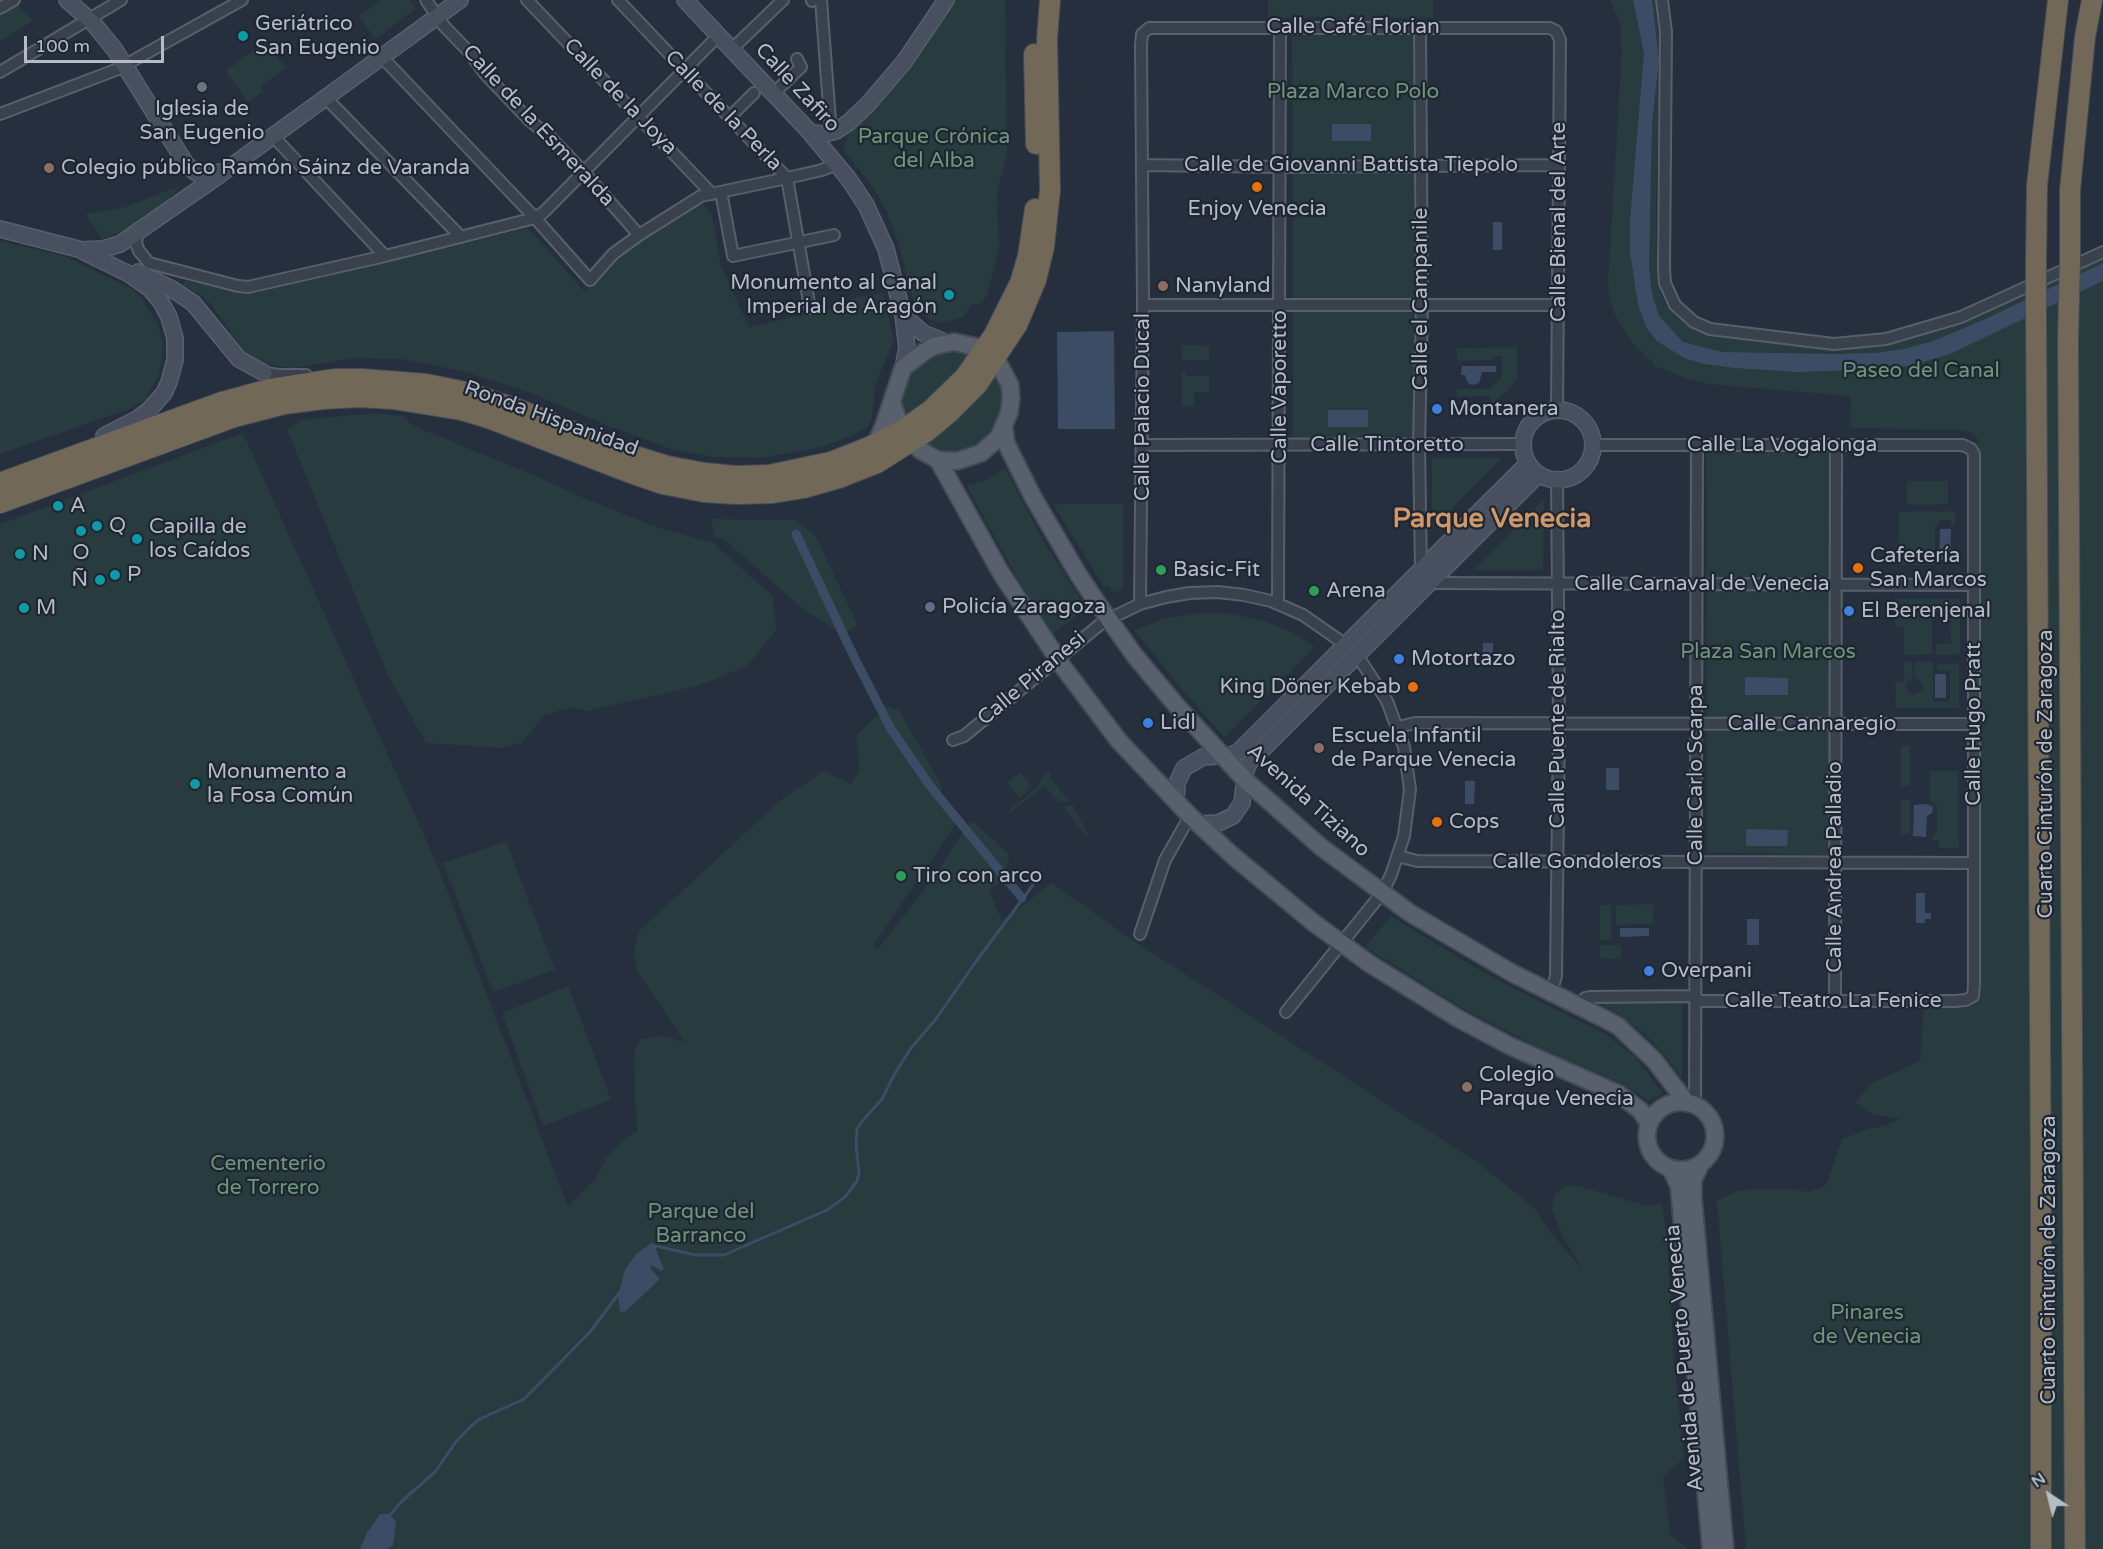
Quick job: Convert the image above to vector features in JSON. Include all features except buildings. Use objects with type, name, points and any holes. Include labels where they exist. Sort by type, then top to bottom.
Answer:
[{"type":"highway","name":"Ronda Hispanidad","points":[[0,503],[234,417],[284,404],[358,397],[393,399],[461,410],[663,484],[704,492],[773,493],[804,488],[839,478],[877,463],[908,436],[950,412],[977,385],[1020,283],[1032,232],[1037,176],[1033,87],[1036,0]]},
{"type":"highway","name":"Ronda Hispanidad","points":[[990,356],[1006,344],[1025,309],[1044,247],[1050,190],[1047,81],[1050,0]]},
{"type":"highway","name":"Cuarto Cinturón de Zaragoza","points":[[2041,1549],[2036,263],[2037,185],[2058,0]]},
{"type":"highway","name":"Cuarto Cinturón de Zaragoza","points":[[2076,1549],[2068,338],[2070,190],[2085,37],[2092,0]]},
{"type":"highway","points":[[2079,108],[2099,0]]},
{"type":"highway","name":"Ronda Hispanidad","points":[[0,483],[243,395],[335,379],[415,383],[466,393],[520,410],[632,455],[705,473],[735,476],[770,475],[831,462],[876,444],[908,436]]},
{"type":"main road","points":[[876,444],[903,368],[924,352],[946,343],[970,345],[990,356],[1004,371],[1010,385],[1011,399],[1004,427],[994,442],[973,457],[957,461],[938,460],[924,453],[908,436],[892,403]]},
{"type":"main road","name":"Avenida Tiziano","points":[[1004,427],[1006,443],[1033,497],[1078,574],[1108,618],[1176,705],[1245,780],[1321,847],[1382,893],[1473,951],[1551,993],[1608,1020],[1628,1034],[1654,1060],[1691,1104]]},
{"type":"main road","points":[[938,460],[1001,573],[1057,659],[1119,741],[1194,820],[1269,887],[1342,945],[1389,977],[1459,1019],[1552,1066],[1619,1095],[1641,1111],[1649,1124],[1648,1142],[1651,1151],[1656,1159],[1671,1169],[1692,1168],[1700,1165],[1712,1152],[1715,1136],[1711,1120],[1706,1113],[1691,1104],[1670,1104],[1662,1109],[1649,1124]]},
{"type":"main road","name":"Avenida de Puerto Venecia","points":[[1700,1165],[1693,1180],[1693,1198],[1725,1549]]},
{"type":"main road","name":"Avenida de Puerto Venecia","points":[[1671,1169],[1679,1186],[1711,1549]]},
{"type":"street","points":[[0,8],[14,0]]},
{"type":"street","points":[[67,0],[98,29],[125,65],[186,164],[202,176],[216,174],[228,168]]},
{"type":"street","points":[[0,72],[121,0]]},
{"type":"street","points":[[0,114],[125,65],[242,0]]},
{"type":"street","name":"Calle de la Esmeralda","points":[[426,0],[485,74],[583,172],[639,234]]},
{"type":"street","points":[[82,250],[103,249],[120,244],[460,0]]},
{"type":"street","name":"Calle de la Joya","points":[[527,0],[638,117],[716,193]]},
{"type":"street","name":"Calle de la Perla","points":[[618,0],[787,178],[810,308]]},
{"type":"street","points":[[732,48],[783,0]]},
{"type":"street","points":[[821,0],[831,133]]},
{"type":"street","points":[[381,56],[535,218],[590,280],[613,254],[639,234],[701,196],[822,170],[834,160],[836,141],[848,123],[884,87],[904,62],[946,0]]},
{"type":"street","points":[[1662,0],[1666,32],[1665,276],[1669,295],[1675,305],[1694,322],[1710,328],[1834,344],[1886,339],[1961,317],[2103,252]]},
{"type":"street","name":"Calle Zafiro","points":[[689,1],[811,133],[834,160],[866,205],[881,237],[903,315],[906,344],[903,368]]},
{"type":"street","name":"Calle Café Florian","points":[[1145,30],[1151,27],[1550,28],[1559,34]]},
{"type":"street","name":"Calle Vaporetto","points":[[1278,604],[1280,27]]},
{"type":"street","name":"Calle el Campanile","points":[[1420,27],[1422,305],[1419,445],[1425,577]]},
{"type":"street","name":"Calle Palacio Ducal","points":[[1140,604],[1143,445],[1141,45],[1145,30]]},
{"type":"street","name":"Calle Bienal del Arte","points":[[1557,410],[1559,34]]},
{"type":"street","points":[[138,232],[136,243],[139,251],[149,263],[242,286],[256,286],[535,218],[544,212],[719,35]]},
{"type":"street","points":[[774,93],[799,63]]},
{"type":"street","points":[[730,117],[754,93]]},
{"type":"street","points":[[325,97],[461,237]]},
{"type":"street","points":[[811,133],[831,133],[848,123]]},
{"type":"street","points":[[273,136],[386,256]]},
{"type":"street","points":[[176,206],[188,189],[189,177],[186,164]]},
{"type":"street","name":"Calle de Giovanni Battista Tiepolo","points":[[1143,165],[1280,167],[1559,165]]},
{"type":"street","points":[[716,193],[733,256],[834,235]]},
{"type":"street","points":[[0,229],[82,250],[129,274],[150,289],[161,302],[169,317],[176,346],[169,382],[156,403],[129,424],[98,439],[87,450]]},
{"type":"street","points":[[120,244],[116,252],[121,262],[193,303],[239,359],[264,373],[320,375],[335,379]]},
{"type":"street","points":[[1143,305],[1559,305]]},
{"type":"street","points":[[903,315],[923,333],[946,343]]},
{"type":"street","points":[[1557,410],[1574,414],[1584,422],[1591,434],[1593,445],[1589,460],[1579,472],[1565,479],[1557,479],[1534,468],[1523,444],[1526,431],[1534,420],[1545,413],[1557,410]]},
{"type":"street","name":"Calle Tintoretto","points":[[1143,445],[1523,444]]},
{"type":"street","name":"Calle La Vogalonga","points":[[1593,445],[1963,445],[1971,449]]},
{"type":"street","name":"Calle Carlo Scarpa","points":[[1691,1104],[1696,998],[1697,445]]},
{"type":"street","name":"Calle Andrea Palladio","points":[[1835,1001],[1836,445]]},
{"type":"street","name":"Calle Hugo Pratt","points":[[1970,998],[1974,992],[1975,724],[1975,459],[1971,449]]},
{"type":"street","points":[[1176,801],[1177,783],[1184,768],[1198,759],[1238,752],[1351,650],[1534,468]]},
{"type":"street","name":"Calle Puente de Rialto","points":[[1551,993],[1557,976],[1559,723],[1557,479]]},
{"type":"street","name":"Calle Carnaval de Venecia","points":[[1425,577],[1558,584],[1975,585]]},
{"type":"street","name":"Calle Piranesi","points":[[953,740],[964,736],[1108,618],[1140,604],[1174,595],[1211,592],[1244,595],[1278,604],[1318,624],[1351,650],[1379,687],[1398,727],[1406,753],[1410,789],[1408,817],[1398,856],[1382,893],[1286,1012]]},
{"type":"street","points":[[1140,934],[1165,860],[1194,820],[1218,823],[1233,816],[1242,803],[1249,763],[1351,650]]},
{"type":"street","name":"Calle Cannaregio","points":[[1398,727],[1415,723],[1975,724]]},
{"type":"street","name":"Calle Gondoleros","points":[[1398,856],[1417,861],[1974,863]]},
{"type":"street","name":"Calle Teatro La Fenice","points":[[1581,1007],[1585,999],[1589,997],[1835,1001],[1961,1001],[1970,998]]},
{"type":"green space","points":[[381,0],[410,0],[416,9],[375,39],[359,16]]},
{"type":"green space","name":"Parque Crónica del Alba","points":[[954,0],[1005,0],[1007,156],[997,192],[999,247],[987,296],[980,304],[971,305],[964,317],[938,322],[930,320],[920,312],[911,294],[898,242],[887,212],[874,189],[843,149],[849,134],[892,89]]},
{"type":"green space","name":"Plaza Marco Polo","points":[[1268,0],[1433,0],[1433,18],[1375,17],[1375,34],[1414,35],[1414,436],[1293,438],[1292,36],[1325,35],[1325,17],[1268,18]]},
{"type":"green space","points":[[1610,0],[1657,0],[1661,40],[1656,205],[1657,273],[1660,292],[1666,305],[1678,318],[1692,327],[1715,334],[1803,345],[1895,341],[1961,321],[2103,255],[2103,1549],[1746,1549],[1717,1201],[1739,1190],[1791,1189],[1809,1192],[1826,1185],[1842,1139],[1900,1119],[1873,1114],[1855,1103],[1872,1083],[1920,1061],[1924,1008],[1965,1008],[1976,1001],[1980,993],[1981,453],[1977,444],[1980,441],[1971,433],[1963,430],[1851,428],[1850,396],[1708,384],[1657,367],[1633,344],[1615,315],[1609,297],[1622,50],[1620,23]]},
{"type":"green space","points":[[18,5],[33,21],[0,41],[0,16]]},
{"type":"green space","points":[[266,41],[286,68],[261,86],[264,91],[248,102],[226,71]]},
{"type":"green space","points":[[180,186],[169,199],[136,223],[106,238],[102,239],[85,214],[125,207]]},
{"type":"green space","points":[[701,202],[712,215],[721,266],[749,327],[842,306],[853,298],[883,293],[894,340],[875,385],[872,419],[868,427],[822,447],[761,458],[714,457],[671,449],[611,427],[531,393],[465,372],[402,359],[356,358],[294,368],[269,365],[247,355],[211,304],[198,293],[182,285],[185,281],[249,293],[528,228],[585,292],[618,256]]},
{"type":"green space","points":[[0,241],[65,256],[132,289],[141,297],[156,321],[162,338],[163,353],[159,374],[145,400],[129,409],[0,454]]},
{"type":"green space","points":[[1182,345],[1210,346],[1209,360],[1182,360]]},
{"type":"green space","points":[[1517,347],[1517,380],[1491,406],[1490,396],[1457,397],[1457,389],[1490,389],[1502,377],[1502,356],[1493,356],[1493,360],[1457,361],[1457,348]]},
{"type":"green space","points":[[946,348],[976,353],[961,371],[905,421],[900,399],[905,378],[915,364]]},
{"type":"green space","points":[[1182,372],[1185,372],[1186,376],[1209,376],[1209,392],[1194,392],[1194,406],[1182,406]]},
{"type":"green space","points":[[993,374],[1002,390],[1003,401],[1000,415],[992,430],[983,439],[970,447],[955,451],[944,451],[921,442]]},
{"type":"green space","points":[[375,413],[402,416],[414,426],[579,496],[651,525],[713,543],[773,596],[776,630],[747,666],[697,686],[587,711],[572,707],[545,715],[521,743],[501,748],[426,743],[387,673],[287,430],[301,420]]},
{"type":"green space","points":[[243,433],[437,864],[568,1207],[594,1181],[608,1155],[626,1137],[638,1131],[634,1090],[635,1050],[640,1039],[663,1036],[685,1042],[638,972],[634,952],[639,931],[782,799],[824,771],[851,784],[860,771],[856,736],[887,706],[899,710],[943,788],[936,798],[961,816],[873,946],[877,950],[937,873],[970,820],[1010,855],[1002,881],[989,890],[1002,921],[1052,883],[1134,941],[1480,1164],[1535,1209],[1545,1225],[1583,1271],[1562,1235],[1552,1209],[1555,1194],[1565,1186],[1578,1186],[1648,1206],[1662,1204],[1667,1237],[1674,1359],[1684,1458],[1663,1477],[1670,1534],[1688,1549],[0,1549],[0,524]]},
{"type":"green space","name":"Plaza San Marcos","points":[[1706,452],[1830,452],[1831,855],[1707,852]]},
{"type":"green space","points":[[1432,458],[1502,458],[1432,528]]},
{"type":"green space","points":[[1005,468],[1044,542],[1086,608],[1053,634],[1017,578],[967,486],[989,479]]},
{"type":"green space","points":[[1907,481],[1948,481],[1948,504],[1907,505]]},
{"type":"green space","points":[[1544,499],[1543,570],[1473,570]]},
{"type":"green space","points":[[1053,504],[1123,504],[1123,589],[1114,593],[1108,585],[1104,587]]},
{"type":"green space","points":[[1955,511],[1955,525],[1951,525],[1951,520],[1939,520],[1939,525],[1935,525],[1935,565],[1899,565],[1899,512]]},
{"type":"green space","points":[[711,519],[795,520],[815,535],[858,625],[842,636],[804,610],[726,541],[714,536]]},
{"type":"green space","points":[[1895,599],[1960,599],[1960,654],[1936,655],[1936,644],[1951,644],[1950,612],[1932,613],[1932,654],[1904,655],[1904,627],[1895,626]]},
{"type":"green space","points":[[1204,613],[1233,614],[1264,621],[1291,632],[1315,647],[1224,737],[1134,630],[1166,618]]},
{"type":"green space","points":[[1904,662],[1912,662],[1913,678],[1907,682],[1906,687],[1913,695],[1920,692],[1923,687],[1921,681],[1915,678],[1915,662],[1933,662],[1933,702],[1950,701],[1950,671],[1937,670],[1937,664],[1959,663],[1959,708],[1896,708],[1895,682],[1904,682]]},
{"type":"green space","points":[[1901,746],[1910,746],[1910,786],[1901,786]]},
{"type":"green space","points":[[1050,770],[1051,779],[1069,801],[1059,803],[1044,786],[1010,813],[1008,811],[1037,787],[1043,776]]},
{"type":"green space","points":[[1930,771],[1958,771],[1959,848],[1939,848],[1939,840],[1933,840],[1933,835],[1937,832],[1937,809],[1936,804],[1930,801]]},
{"type":"green space","points":[[1020,772],[1032,787],[1020,798],[1007,783]]},
{"type":"green space","points":[[1901,800],[1910,800],[1910,834],[1901,834]]},
{"type":"green space","points":[[1073,805],[1092,843],[1063,807]]},
{"type":"green space","points":[[506,841],[555,970],[493,992],[443,863]]},
{"type":"green space","points":[[1653,904],[1653,924],[1616,925],[1616,905]]},
{"type":"green space","points":[[1600,905],[1611,905],[1611,940],[1600,940]]},
{"type":"green space","points":[[1391,916],[1496,979],[1607,1035],[1637,1059],[1663,1093],[1649,1101],[1623,1084],[1536,1046],[1464,1009],[1365,947]]},
{"type":"green space","points":[[1600,945],[1621,945],[1621,959],[1600,958]]},
{"type":"green space","points":[[568,986],[611,1100],[543,1126],[502,1013]]},
{"type":"green space","points":[[1595,1001],[1682,1001],[1682,1078],[1646,1035],[1618,1014]]},
{"type":"water","points":[[1633,0],[1652,0],[1659,60],[1652,124],[1649,267],[1652,294],[1659,316],[1683,342],[1722,352],[1833,354],[1876,353],[1904,349],[1933,341],[1981,321],[2103,263],[2103,281],[1950,354],[1917,364],[1889,369],[1797,372],[1735,368],[1686,359],[1657,341],[1646,327],[1638,304],[1630,252],[1630,221],[1644,53]]},
{"type":"water","points":[[1332,124],[1371,124],[1371,141],[1332,141]]},
{"type":"water","points":[[1493,222],[1502,222],[1502,250],[1493,250]]},
{"type":"water","points":[[1114,331],[1115,429],[1058,429],[1057,332]]},
{"type":"water","points":[[1462,366],[1496,366],[1496,372],[1482,372],[1479,383],[1472,385],[1468,383],[1465,375],[1461,375]]},
{"type":"water","points":[[1328,410],[1368,410],[1368,427],[1328,427]]},
{"type":"water","points":[[1940,529],[1951,529],[1950,560],[1939,560]]},
{"type":"water","points":[[1483,643],[1493,643],[1493,664],[1482,664]]},
{"type":"water","points":[[1935,674],[1946,674],[1946,698],[1935,698]]},
{"type":"water","points":[[1745,677],[1788,678],[1788,695],[1745,695]]},
{"type":"water","points":[[1606,768],[1619,768],[1619,790],[1606,790]]},
{"type":"water","points":[[1465,781],[1475,781],[1474,804],[1465,804]]},
{"type":"water","points":[[1914,805],[1932,806],[1933,809],[1932,813],[1927,816],[1926,837],[1913,836]]},
{"type":"water","points":[[1746,829],[1788,830],[1787,846],[1746,846]]},
{"type":"water","points":[[1916,893],[1925,893],[1925,913],[1931,913],[1931,919],[1925,919],[1925,923],[1916,923]]},
{"type":"water","points":[[1747,919],[1759,919],[1759,945],[1747,945]]},
{"type":"water","points":[[1620,928],[1649,928],[1649,936],[1620,937]]},
{"type":"water","points":[[653,1242],[664,1269],[661,1271],[652,1265],[650,1268],[660,1279],[626,1311],[620,1312],[618,1295],[625,1270],[636,1254]]},
{"type":"water","points":[[380,1514],[389,1514],[396,1522],[393,1545],[387,1549],[360,1549],[367,1533]]},
{"type":"waterway","points":[[796,534],[891,729],[930,786],[1022,898]]},
{"type":"waterway","points":[[654,1249],[655,1246],[695,1255],[724,1255],[827,1210],[845,1197],[857,1181],[859,1173],[857,1129],[882,1099],[911,1048],[936,1019],[1033,885]]},
{"type":"waterway","points":[[390,1515],[402,1501],[435,1472],[455,1443],[472,1425],[524,1399],[590,1332],[620,1292]]},
{"type":"place","name":"Geriátrico San Eugenio","points":[[243,36]]},
{"type":"place","name":"Iglesia de San Eugenio","points":[[202,87]]},
{"type":"place","name":"Colegio público Ramón Sáinz de Varanda","points":[[49,168]]},
{"type":"place","name":"Enjoy Venecia","points":[[1257,187]]},
{"type":"place","name":"Nanyland","points":[[1163,286]]},
{"type":"place","name":"Monumento al Canal Imperial de Aragón","points":[[949,295]]},
{"type":"place","name":"Montanera","points":[[1437,409]]},
{"type":"place","name":"A","points":[[58,506]]},
{"type":"place","name":"Q","points":[[97,526]]},
{"type":"place","name":"O","points":[[81,531]]},
{"type":"place","name":"Capilla de los Caídos","points":[[137,539]]},
{"type":"place","name":"N","points":[[20,554]]},
{"type":"place","name":"Cafetería San Marcos","points":[[1858,568]]},
{"type":"place","name":"Basic-Fit","points":[[1161,570]]},
{"type":"place","name":"P","points":[[115,575]]},
{"type":"place","name":"Ñ","points":[[100,580]]},
{"type":"place","name":"Arena","points":[[1314,591]]},
{"type":"place","name":"Policía Zaragoza","points":[[930,607]]},
{"type":"place","name":"M","points":[[24,608]]},
{"type":"place","name":"El Berenjenal","points":[[1849,611]]},
{"type":"place","name":"Motortazo","points":[[1399,659]]},
{"type":"place","name":"King Döner Kebab","points":[[1413,687]]},
{"type":"place","name":"Lidl","points":[[1148,723]]},
{"type":"place","name":"Escuela Infantil de Parque Venecia","points":[[1319,748]]},
{"type":"place","name":"Monumento a la Fosa Común","points":[[195,784]]},
{"type":"place","name":"Cops","points":[[1437,822]]},
{"type":"place","name":"Tiro con arco","points":[[901,876]]},
{"type":"place","name":"Overpani","points":[[1649,971]]},
{"type":"place","name":"Colegio Parque Venecia","points":[[1467,1087]]},
{"type":"district","name":"Parque Venecia","points":[[1492,520]]},
{"type":"park label","name":"Paseo del Canal","points":[[1921,371]]},
{"type":"park label","name":"Cementerio de Torrero","points":[[268,1176]]},
{"type":"park label","name":"Parque del Barranco","points":[[701,1224]]},
{"type":"park label","name":"Pinares de Venecia","points":[[1867,1325]]}]
